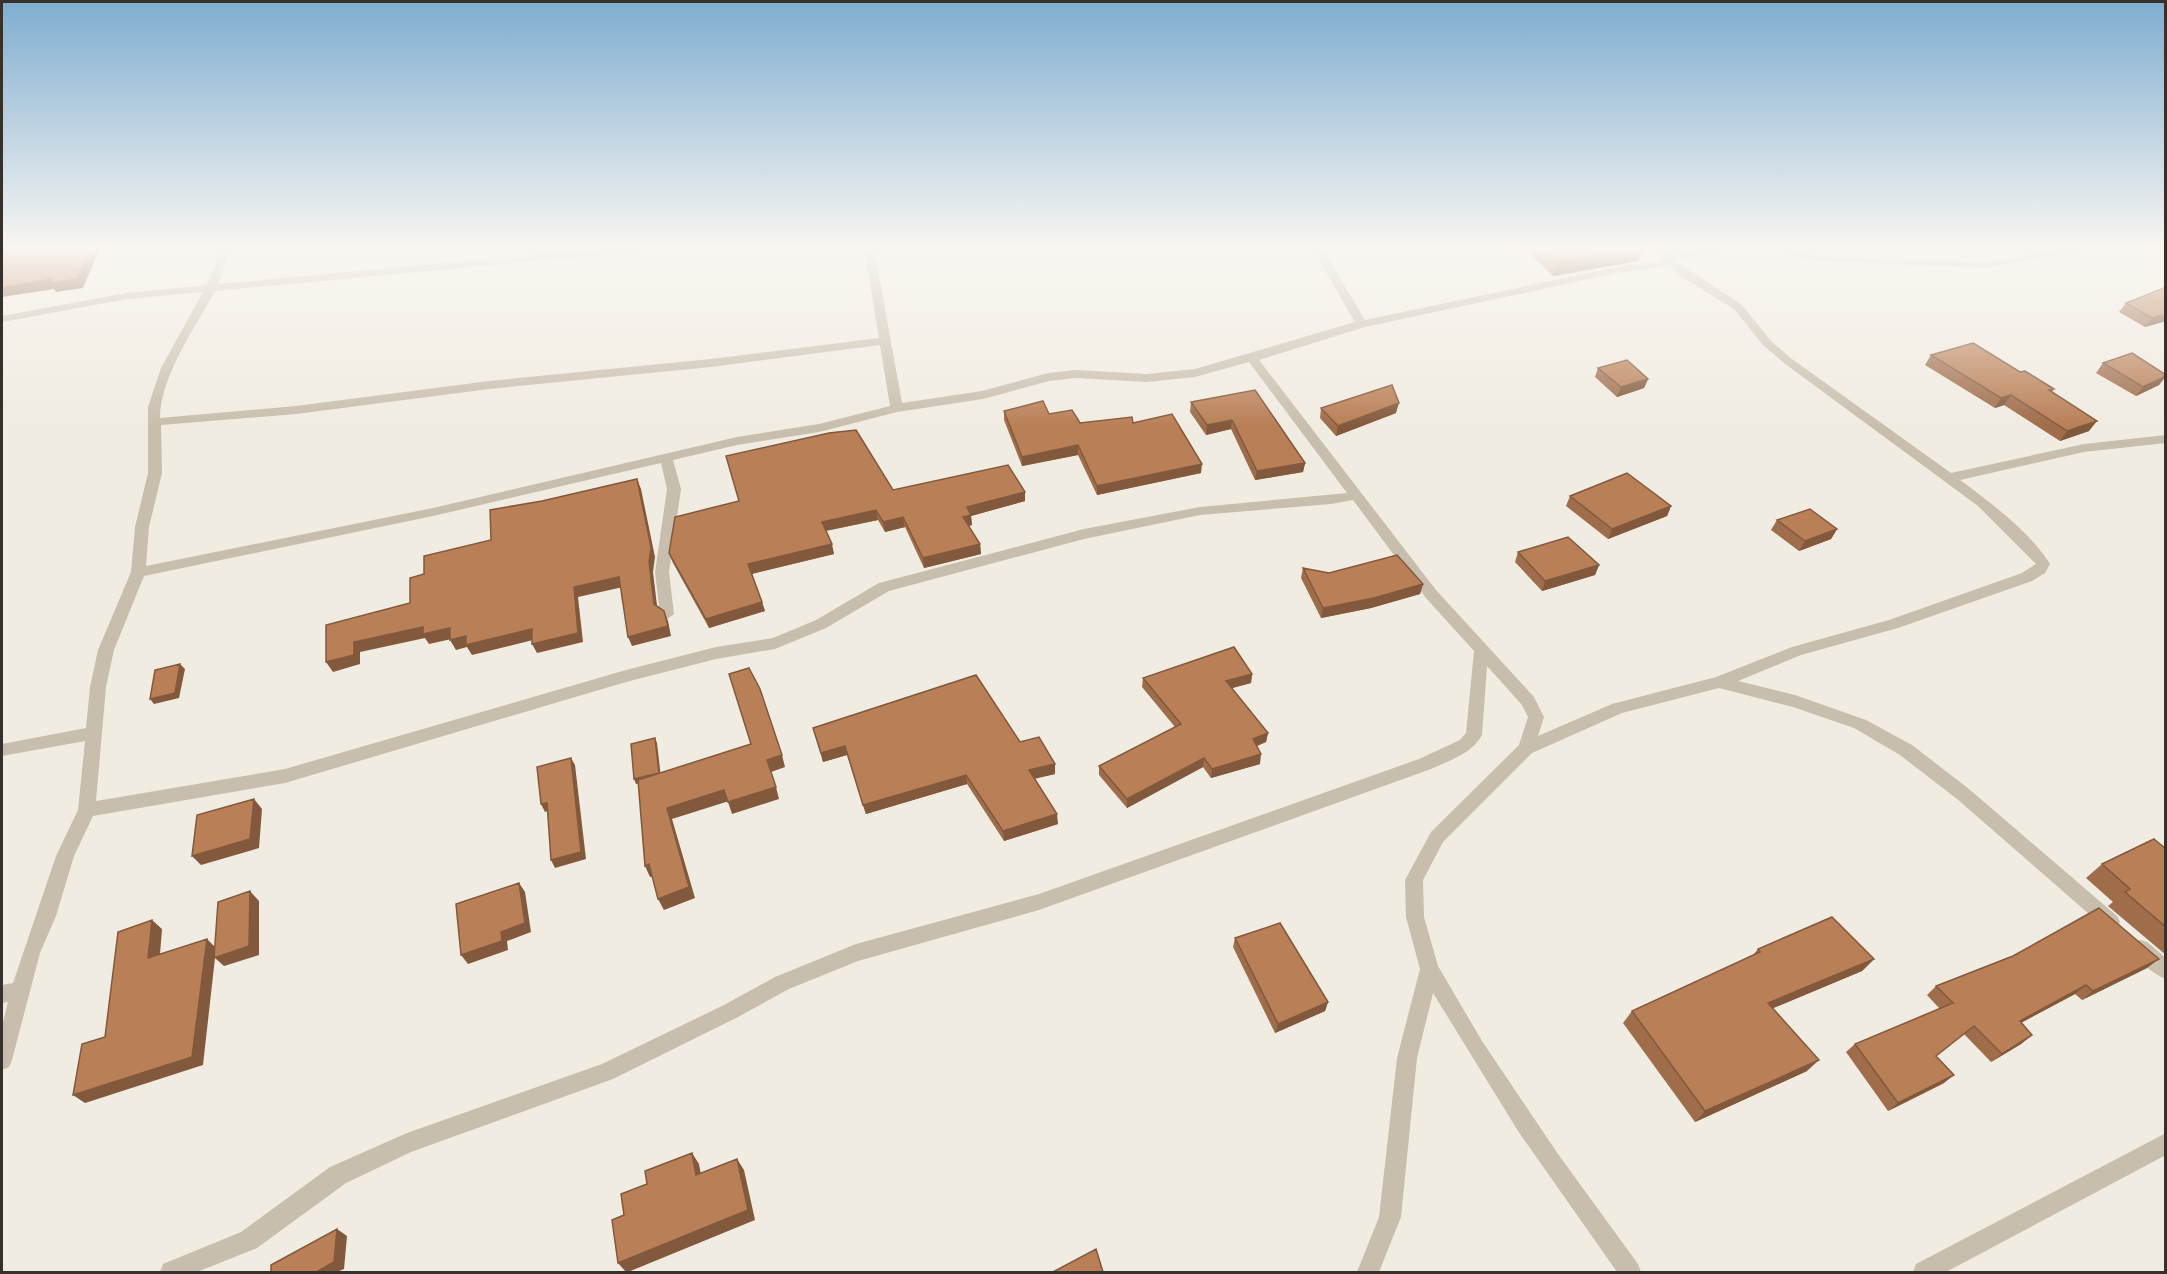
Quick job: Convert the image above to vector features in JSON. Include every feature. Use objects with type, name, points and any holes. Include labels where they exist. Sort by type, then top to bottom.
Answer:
[{"type":"street","points":[[2,319],[65,307]]},
{"type":"street","points":[[2,1060],[31,953],[47,916],[65,856],[87,810],[98,687],[106,650],[138,572],[142,527],[155,473],[154,407],[167,368],[200,307]]},
{"type":"street","points":[[879,307],[897,408]]},
{"type":"street","points":[[1352,307],[1362,324]]},
{"type":"street","points":[[138,572],[433,512],[738,441],[819,428],[897,408],[983,395],[1048,377],[1075,374],[1170,377],[1252,358],[1362,324],[1440,307]]},
{"type":"street","points":[[1630,1272],[1501,1089],[1458,1022],[1429,969],[1415,917],[1414,880],[1437,837],[1526,748],[1618,708],[1719,682],[1797,651],[1893,624],[2027,577],[2040,570],[2043,564],[2036,554],[1983,503],[1788,361],[1767,343],[1738,307]]},
{"type":"street","points":[[153,422],[273,412],[489,385],[711,363],[885,341]]},
{"type":"street","points":[[1252,358],[1431,594],[1481,652],[1528,701],[1536,717],[1526,748]]},
{"type":"street","points":[[1950,478],[2071,448],[2134,440],[2166,439]]},
{"type":"street","points":[[666,458],[674,489],[662,572],[667,614]]},
{"type":"street","points":[[87,810],[285,776],[626,676],[716,653],[775,643],[821,624],[884,587],[1062,540],[1200,511],[1330,500],[1357,495]]},
{"type":"street","points":[[171,1272],[249,1240],[338,1175],[407,1143],[606,1072],[731,1011],[782,983],[856,953],[1039,902],[1425,764],[1466,745],[1474,735],[1481,652]]},
{"type":"street","points":[[1719,682],[1795,701],[1828,712],[1860,724],[1906,750],[1963,794],[2166,970]]},
{"type":"street","points":[[2,750],[94,734]]},
{"type":"street","points":[[1368,1272],[1390,1217],[1407,1058],[1429,969]]},
{"type":"street","points":[[2,994],[21,991]]},
{"type":"street","points":[[1924,1272],[2166,1143]]},
{"type":"building","points":[[2134,307],[2166,307],[2166,314],[2152,318]]},
{"type":"building","points":[[1973,343],[2020,372],[2025,371],[2054,389],[2049,390],[2097,421],[2067,431],[2011,395],[2001,398],[1931,355]]},
{"type":"building","points":[[2132,353],[2166,376],[2143,387],[2103,363]]},
{"type":"building","points":[[1627,360],[1648,379],[1621,387],[1598,368]]},
{"type":"building","points":[[1392,385],[1399,403],[1338,426],[1321,408]]},
{"type":"building","points":[[1255,390],[1305,463],[1257,471],[1232,420],[1207,425],[1191,402]]},
{"type":"building","points":[[1043,401],[1049,414],[1072,410],[1080,423],[1132,417],[1133,423],[1172,414],[1202,464],[1097,486],[1078,445],[1022,457],[1004,411]]},
{"type":"building","points":[[856,430],[893,490],[1008,465],[1025,492],[967,507],[971,515],[963,517],[980,544],[923,558],[903,517],[883,522],[876,510],[822,522],[832,544],[748,564],[762,602],[706,619],[669,553],[675,517],[739,501],[726,456],[829,433]]},
{"type":"building","points":[[1627,473],[1671,506],[1612,529],[1570,496]]},
{"type":"building","points":[[637,479],[651,547],[649,562],[654,604],[664,611],[668,626],[628,637],[619,577],[574,587],[578,633],[532,644],[532,629],[466,645],[466,636],[450,640],[450,628],[423,634],[423,627],[354,642],[354,655],[326,662],[326,625],[410,603],[410,578],[424,574],[424,556],[491,540],[490,510],[542,501]]},
{"type":"building","points":[[1810,509],[1837,529],[1805,541],[1777,520]]},
{"type":"building","points":[[1568,537],[1599,565],[1545,581],[1518,552]]},
{"type":"building","points":[[1397,555],[1423,584],[1374,598],[1323,608],[1303,568],[1329,573]]},
{"type":"building","points":[[1234,647],[1252,674],[1226,681],[1268,733],[1253,739],[1261,754],[1212,769],[1204,758],[1127,799],[1099,766],[1181,724],[1143,678]]},
{"type":"building","points":[[180,664],[175,693],[150,699],[155,670]]},
{"type":"building","points":[[749,668],[760,689],[782,755],[767,760],[776,787],[728,802],[724,790],[667,808],[689,887],[658,899],[649,864],[645,866],[638,780],[751,744],[729,674]]},
{"type":"building","points":[[976,675],[1020,742],[1039,737],[1055,764],[1029,770],[1057,814],[1003,831],[966,775],[863,805],[845,746],[821,753],[813,728]]},
{"type":"building","points":[[655,738],[659,773],[634,779],[631,744]]},
{"type":"building","points":[[571,758],[581,852],[551,860],[547,803],[541,804],[537,767]]},
{"type":"building","points":[[254,799],[250,839],[192,856],[197,815]]},
{"type":"building","points":[[2154,839],[2166,849],[2166,927],[2125,892],[2130,889],[2102,864]]},
{"type":"building","points":[[519,883],[525,923],[501,932],[502,941],[461,955],[456,904]]},
{"type":"building","points":[[250,891],[249,946],[214,958],[218,902]]},
{"type":"building","points":[[2099,908],[2159,959],[2093,991],[2086,985],[2020,1021],[2032,1035],[2002,1054],[1974,1026],[1936,1056],[1954,1075],[1898,1103],[1855,1044],[1953,1003],[1936,986],[2013,956]]},
{"type":"building","points":[[1832,917],[1874,959],[1768,1003],[1819,1060],[1705,1111],[1632,1011],[1760,952],[1758,949]]},
{"type":"building","points":[[152,920],[148,958],[207,939],[192,1057],[73,1095],[82,1044],[105,1037],[118,932]]},
{"type":"building","points":[[1280,923],[1328,1002],[1278,1024],[1235,938]]},
{"type":"building","points":[[692,1153],[696,1175],[737,1159],[748,1210],[618,1263],[612,1220],[624,1215],[621,1194],[647,1184],[645,1171]]},
{"type":"building","points":[[337,1229],[334,1262],[318,1272],[271,1272],[271,1265]]},
{"type":"building","points":[[1096,1249],[1103,1272],[1053,1272]]}]
